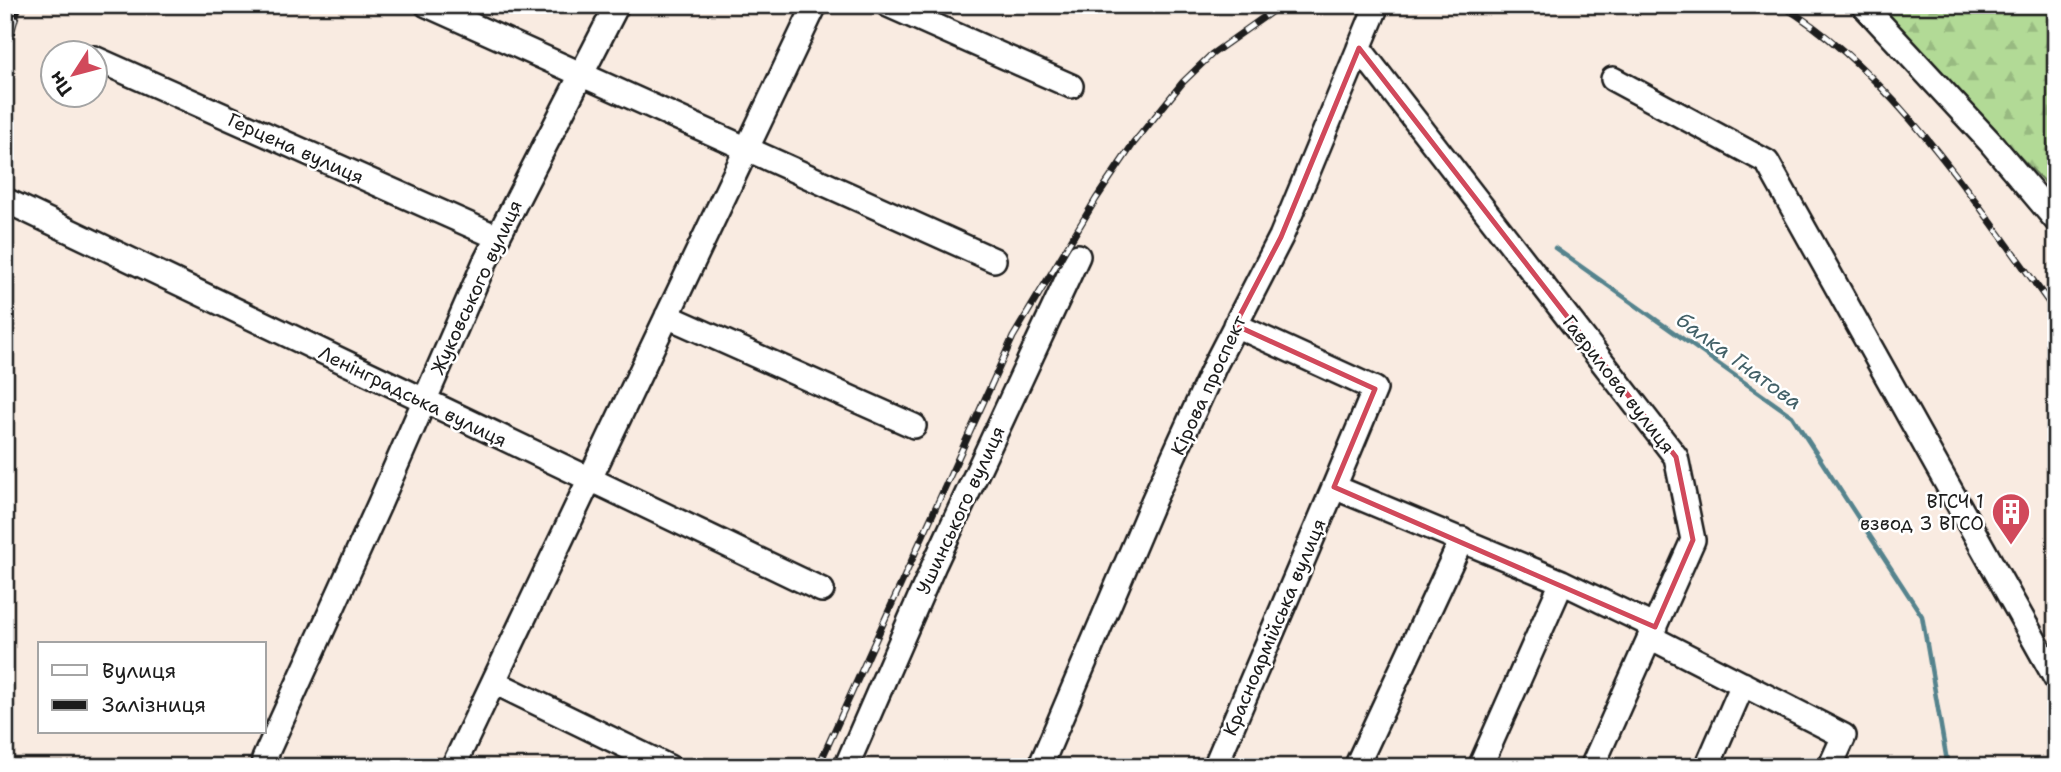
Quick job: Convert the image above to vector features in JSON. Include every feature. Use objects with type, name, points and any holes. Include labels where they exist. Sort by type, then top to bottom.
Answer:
[{"type":"street","points":[[427,5],[994,260]]},
{"type":"street","name":"Жуковського вулиця","points":[[266,767],[264,759],[497,237],[617,5]]},
{"type":"street","points":[[453,767],[815,5]]},
{"type":"street","points":[[888,5],[1071,86]]},
{"type":"street","name":"Кірова проспект","points":[[1040,767],[1160,487],[1235,325],[1281,237],[1377,5]]},
{"type":"street","points":[[1863,5],[2056,220]]},
{"type":"street","name":"Гаврилова вулиця","points":[[1359,48],[1676,457],[1693,540],[1592,767]]},
{"type":"street","name":"Герцена вулиця","points":[[108,64],[497,237]]},
{"type":"street","points":[[1613,79],[1767,162],[2056,678]]},
{"type":"street","name":"Ленінградська вулиця","points":[[5,200],[822,590]]},
{"type":"street","name":"Ушинського вулиця","points":[[846,767],[934,565],[1078,256]]},
{"type":"street","points":[[667,316],[914,426]]},
{"type":"street","name":"Красноармійська вулиця","points":[[1215,767],[1374,389],[1235,325]]},
{"type":"street","points":[[1334,487],[1562,582],[1743,684],[1844,736],[1830,767]]},
{"type":"street","points":[[1356,767],[1462,539]]},
{"type":"street","points":[[1480,767],[1562,582]]},
{"type":"street","points":[[494,682],[669,767]]},
{"type":"street","points":[[1707,767],[1743,684]]},
{"type":"highlighted area","points":[[1359,48],[1676,457],[1693,540],[1655,627],[1334,487],[1375,389],[1235,325],[1281,237]]},
{"type":"green space","points":[[1873,5],[2056,5],[2056,194]]},
{"type":"waterway","name":"балка Гнатова","points":[[1555,248],[1792,416],[1922,616],[1948,767]]},
{"type":"railway","points":[[5,14],[8,5]]},
{"type":"railway","points":[[5,55],[19,5]]},
{"type":"railway","points":[[818,767],[1013,337],[1096,199],[1133,144],[1183,82],[1212,54],[1281,5]]},
{"type":"railway","points":[[1781,5],[1822,33],[1860,66],[1897,104],[1965,187],[2056,312]]},
{"type":"place","name":"ВГСЧ 1 взвод 3 ВГСО","points":[[2011,546]]}]
